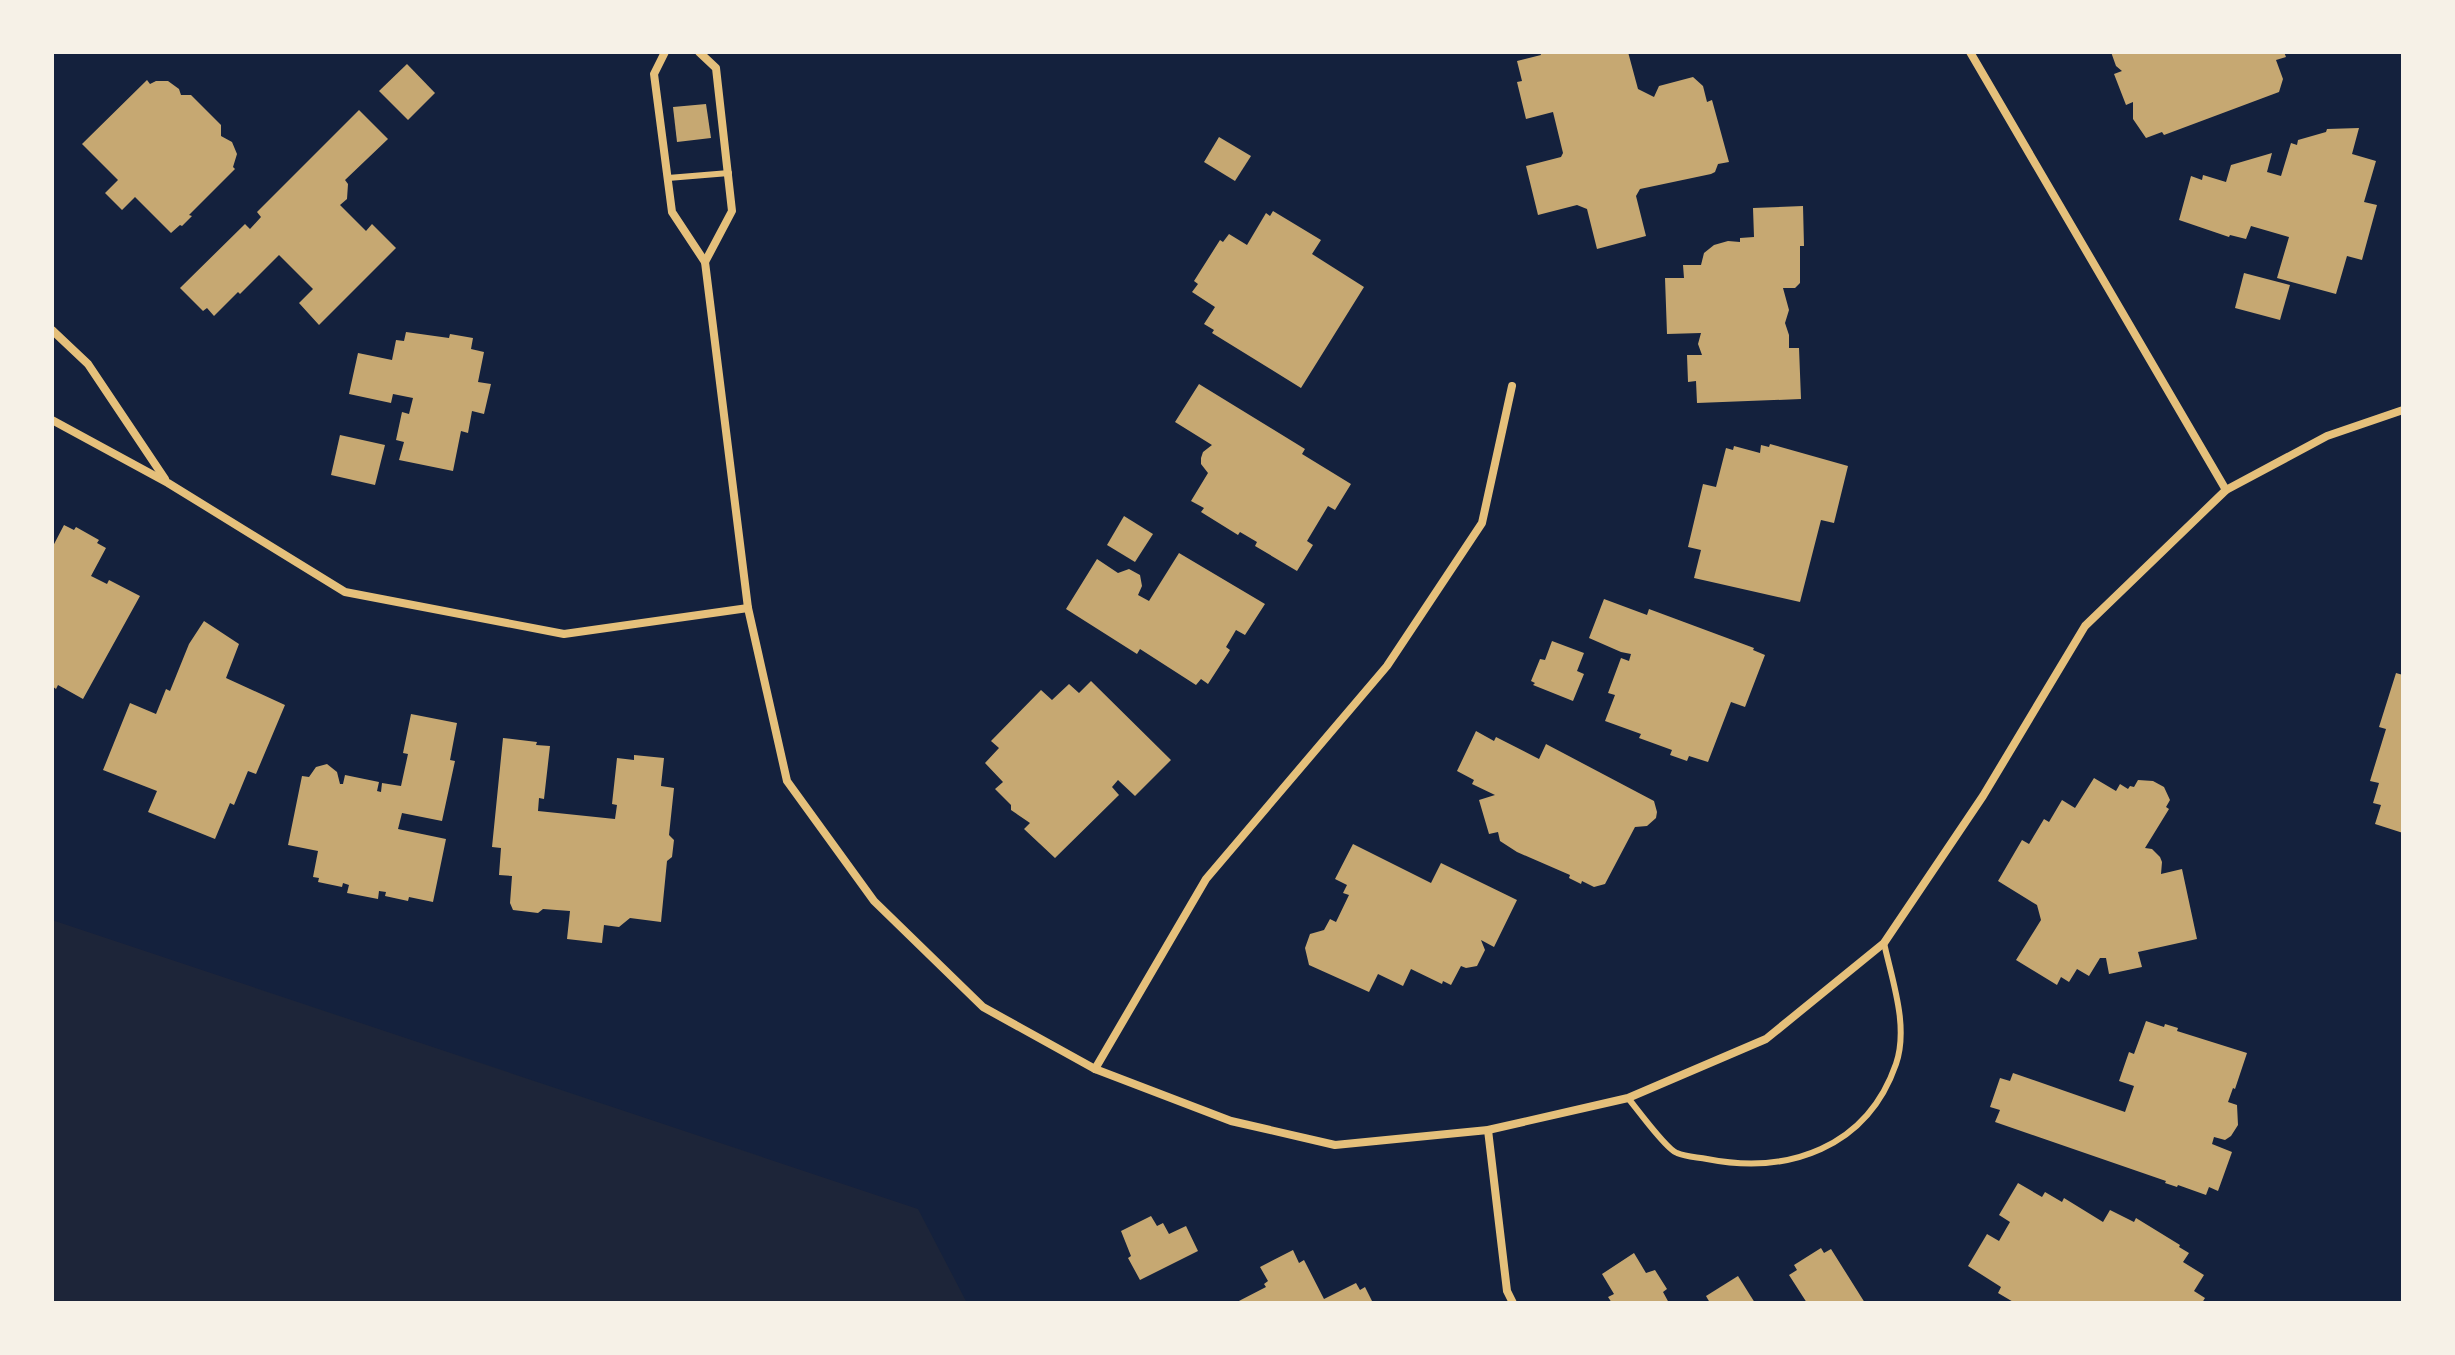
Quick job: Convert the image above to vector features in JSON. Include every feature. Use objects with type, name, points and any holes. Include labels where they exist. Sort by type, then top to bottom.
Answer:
[{"type":"street","points":[[665,52],[654,74],[672,212],[705,262],[748,608],[787,781],[874,901],[983,1007],[1095,1069],[1231,1121],[1335,1145],[1488,1130],[1628,1098],[1766,1039],[1884,943],[1983,796],[2085,626],[2226,490],[2327,436],[2403,410]]},
{"type":"street","points":[[699,52],[716,68],[732,211],[705,262]]},
{"type":"street","points":[[1970,52],[2226,490]]},
{"type":"street","points":[[52,330],[88,364],[168,483]]},
{"type":"street","points":[[1095,1069],[1206,879],[1387,666],[1482,523],[1512,386]]},
{"type":"street","points":[[52,420],[168,483],[345,592],[564,634],[748,608]]},
{"type":"street","points":[[1488,1130],[1507,1291],[1513,1303]]},
{"type":"lane","points":[[668,178],[729,173]]},
{"type":"lane","points":[[1628,1098],[1674,1153],[1740,1166],[1797,1160],[1842,1139],[1877,1102],[1897,1062],[1901,1020],[1884,943]]},
{"type":"shaded area","points":[[52,920],[918,1209],[967,1303],[52,1303]]},
{"type":"building","points":[[1540,52],[1628,52],[1638,89],[1654,97],[1659,86],[1693,77],[1703,86],[1707,102],[1712,100],[1729,162],[1718,164],[1711,174],[1640,189],[1636,196],[1646,236],[1597,249],[1587,209],[1577,205],[1538,215],[1526,166],[1561,157],[1563,153],[1553,112],[1526,119],[1517,82],[1522,81],[1517,61],[1541,55]]},
{"type":"building","points":[[2111,52],[2284,52],[2286,57],[2276,60],[2283,79],[2279,92],[2164,135],[2162,132],[2146,138],[2133,119],[2133,102],[2126,105],[2114,74],[2122,71],[2116,66]]},
{"type":"building","points":[[407,64],[435,93],[408,120],[379,91]]},
{"type":"building","points":[[147,80],[150,84],[168,81],[179,89],[181,95],[191,95],[221,125],[221,136],[232,142],[237,154],[235,169],[182,226],[171,233],[135,197],[122,210],[105,193],[118,180],[82,144]]},
{"type":"building","points":[[706,104],[711,138],[677,142],[673,107]]},
{"type":"building","points":[[359,110],[388,139],[345,180],[348,184],[347,199],[340,205],[366,231],[372,224],[396,248],[319,325],[299,303],[313,289],[279,255],[214,316],[207,308],[203,311],[180,288],[245,224],[250,229],[261,217],[257,212]]},
{"type":"building","points":[[2359,128],[2352,154],[2376,161],[2364,202],[2377,205],[2362,260],[2347,256],[2336,294],[2277,278],[2289,237],[2251,226],[2246,239],[2229,237],[2179,220],[2191,176],[2202,180],[2203,175],[2226,182],[2231,165],[2272,153],[2267,172],[2281,176],[2291,143],[2297,145],[2298,140],[2326,132],[2327,129]]},
{"type":"building","points":[[1219,137],[1251,156],[1235,181],[1204,162]]},
{"type":"building","points":[[1803,206],[1804,246],[1800,246],[1800,283],[1795,288],[1783,288],[1789,310],[1785,323],[1789,348],[1799,348],[1801,399],[1697,403],[1696,381],[1688,382],[1687,355],[1702,355],[1698,344],[1701,333],[1667,334],[1665,278],[1684,278],[1683,265],[1701,265],[1704,253],[1714,245],[1754,237],[1753,208]]},
{"type":"building","points":[[1273,211],[1321,240],[1312,254],[1364,287],[1301,388],[1212,333],[1214,330],[1204,324],[1215,307],[1192,292],[1198,284],[1194,281],[1220,240],[1223,242],[1229,234],[1247,245],[1266,213],[1270,216]]},
{"type":"building","points":[[2244,273],[2290,285],[2280,320],[2235,308]]},
{"type":"building","points":[[406,332],[473,338],[471,349],[484,352],[478,382],[491,384],[484,414],[472,411],[468,433],[461,431],[453,471],[399,460],[404,442],[396,440],[402,412],[409,414],[413,398],[393,394],[391,403],[349,394],[358,353],[392,360],[396,340],[404,341]]},
{"type":"building","points":[[1199,384],[1305,449],[1302,454],[1351,484],[1335,510],[1328,506],[1307,541],[1313,545],[1297,571],[1255,546],[1257,542],[1240,532],[1238,535],[1201,512],[1204,508],[1191,501],[1208,473],[1201,464],[1201,458],[1212,445],[1175,422]]},
{"type":"building","points":[[340,435],[385,445],[375,485],[331,475]]},
{"type":"building","points":[[1770,444],[1848,466],[1834,523],[1821,520],[1800,602],[1694,578],[1701,550],[1688,547],[1703,484],[1716,487],[1726,448],[1733,450],[1734,446],[1760,453],[1761,445],[1769,447]]},
{"type":"building","points":[[1124,516],[1153,534],[1135,562],[1107,545]]},
{"type":"building","points":[[64,525],[74,530],[76,527],[99,540],[97,543],[106,548],[91,576],[107,584],[109,580],[140,596],[83,699],[58,685],[56,689],[52,686],[52,548]]},
{"type":"building","points":[[1179,553],[1265,604],[1245,635],[1236,630],[1226,647],[1230,650],[1208,684],[1201,679],[1196,685],[1140,649],[1137,654],[1066,609],[1097,559],[1118,573],[1129,569],[1140,575],[1142,586],[1138,595],[1149,601]]},
{"type":"building","points":[[1604,599],[1647,615],[1649,609],[1754,648],[1765,655],[1745,707],[1731,702],[1708,762],[1689,756],[1687,761],[1670,755],[1672,750],[1605,721],[1615,695],[1608,693],[1621,658],[1629,661],[1631,654],[1589,638]]},
{"type":"building","points":[[204,621],[239,644],[226,678],[285,705],[256,774],[248,771],[215,839],[148,812],[157,791],[103,770],[130,703],[156,714],[166,689],[170,691],[189,644]]},
{"type":"building","points":[[1552,641],[1584,653],[1577,671],[1584,674],[1573,701],[1533,685],[1535,683],[1531,681],[1540,659],[1545,660]]},
{"type":"building","points":[[2396,673],[2403,675],[2403,833],[2375,824],[2381,805],[2373,803],[2379,783],[2370,781],[2386,729],[2379,727]]},
{"type":"building","points":[[1091,681],[1171,760],[1135,796],[1118,780],[1112,787],[1119,795],[1055,858],[1024,829],[1030,823],[1011,810],[1011,805],[995,789],[1003,782],[985,763],[999,748],[991,741],[1041,690],[1052,700],[1069,684],[1079,693]]},
{"type":"building","points":[[411,714],[457,723],[450,760],[455,761],[442,821],[402,813],[398,829],[446,839],[433,902],[409,897],[408,901],[385,896],[386,892],[379,891],[378,899],[347,893],[349,885],[343,883],[342,887],[318,882],[319,878],[313,877],[318,851],[288,845],[302,776],[309,777],[316,767],[327,764],[337,772],[340,784],[343,784],[345,775],[379,782],[377,791],[381,792],[382,783],[401,786],[408,754],[403,753]]},
{"type":"building","points":[[1476,731],[1494,741],[1496,737],[1539,759],[1546,744],[1654,801],[1656,818],[1647,826],[1635,827],[1605,884],[1594,887],[1582,881],[1581,884],[1569,878],[1570,875],[1517,852],[1500,841],[1498,832],[1489,834],[1479,800],[1495,795],[1472,784],[1474,780],[1457,771]]},
{"type":"building","points":[[503,738],[550,746],[544,799],[539,798],[538,811],[615,819],[617,805],[612,804],[617,758],[634,760],[634,755],[664,758],[661,786],[674,788],[669,835],[674,840],[672,857],[667,861],[661,922],[630,918],[619,927],[604,925],[602,943],[567,939],[570,911],[543,909],[538,913],[513,910],[510,903],[512,876],[499,875],[501,848],[492,847]]},
{"type":"building","points":[[2094,778],[2116,791],[2120,784],[2128,789],[2134,787],[2138,780],[2153,781],[2164,787],[2170,800],[2166,807],[2169,809],[2145,848],[2152,849],[2160,857],[2161,874],[2182,869],[2197,939],[2138,952],[2142,967],[2109,974],[2106,958],[2100,958],[2089,976],[2077,969],[2069,982],[2061,977],[2057,985],[2016,960],[2041,920],[2037,905],[1998,881],[2022,840],[2029,844],[2044,819],[2049,822],[2062,800],[2075,808]]},
{"type":"building","points":[[1353,844],[1431,883],[1441,863],[1517,900],[1494,947],[1481,940],[1485,950],[1477,966],[1461,966],[1451,985],[1443,981],[1442,984],[1411,969],[1403,986],[1378,974],[1369,992],[1309,965],[1305,948],[1310,934],[1324,930],[1330,919],[1336,922],[1349,895],[1343,893],[1347,885],[1335,879]]},
{"type":"building","points":[[2146,1021],[2178,1028],[2177,1031],[2247,1053],[2228,1102],[2237,1105],[2238,1125],[2231,1136],[2225,1140],[2214,1137],[2212,1144],[2232,1152],[2218,1191],[2209,1187],[2206,1195],[2177,1187],[1995,1122],[2000,1110],[1990,1107],[2000,1078],[2010,1081],[2013,1073],[2125,1112],[2134,1086],[2119,1081],[2129,1052],[2134,1054]]},
{"type":"building","points":[[2018,1183],[2042,1197],[2045,1192],[2062,1202],[2064,1198],[2103,1222],[2110,1210],[2134,1222],[2136,1218],[2180,1245],[2189,1253],[2183,1262],[2204,1275],[2194,1291],[2205,1298],[2202,1303],[2015,1303],[1998,1293],[2001,1287],[1968,1266],[1987,1234],[1999,1241],[2010,1222],[1999,1215]]},
{"type":"building","points":[[1151,1216],[1157,1226],[1163,1223],[1169,1234],[1186,1226],[1198,1251],[1140,1280],[1128,1258],[1131,1256],[1121,1231]]},
{"type":"building","points":[[1821,1248],[1824,1253],[1831,1249],[1865,1303],[1807,1303],[1789,1275],[1797,1270],[1794,1265]]},
{"type":"building","points":[[1293,1250],[1299,1263],[1304,1260],[1324,1299],[1356,1283],[1360,1290],[1365,1287],[1373,1303],[1235,1303],[1266,1287],[1264,1284],[1268,1281],[1260,1267]]},
{"type":"building","points":[[1634,1253],[1646,1273],[1655,1270],[1667,1289],[1663,1292],[1669,1303],[1612,1303],[1608,1297],[1614,1294],[1602,1274]]},
{"type":"building","points":[[1738,1276],[1755,1303],[1710,1303],[1706,1296]]}]
